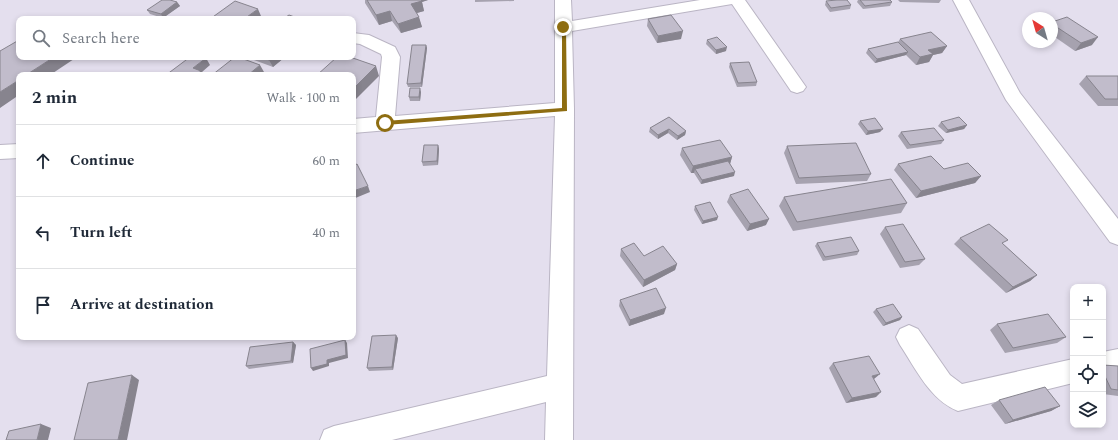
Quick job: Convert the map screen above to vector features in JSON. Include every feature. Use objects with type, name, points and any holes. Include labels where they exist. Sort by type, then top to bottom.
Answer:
[{"type":"street","points":[[559,440],[565,109],[563,0]]},
{"type":"street","points":[[563,27],[730,0]]},
{"type":"street","points":[[738,0],[797,87]]},
{"type":"street","points":[[961,0],[1013,96],[1118,236]]},
{"type":"street","points":[[356,38],[364,39],[389,51],[391,57],[385,123]]},
{"type":"street","points":[[356,126],[565,109]]},
{"type":"street","points":[[0,152],[16,151]]},
{"type":"street","points":[[909,337],[941,384],[958,398],[1070,372]]},
{"type":"street","points":[[1106,363],[1118,361]]},
{"type":"street","points":[[334,440],[561,386]]},
{"type":"building","points":[[162,0],[177,2],[161,14],[147,10]]},
{"type":"building","points":[[367,0],[422,1],[411,4],[419,17],[398,24],[390,11],[376,15]]},
{"type":"building","points":[[847,0],[851,5],[831,8],[826,1]]},
{"type":"building","points":[[860,0],[890,0],[892,2],[865,6]]},
{"type":"building","points":[[235,1],[258,9],[248,16],[214,16]]},
{"type":"building","points":[[671,15],[683,31],[658,36],[648,19]]},
{"type":"building","points":[[1067,17],[1098,37],[1081,43],[1058,28],[1058,20]]},
{"type":"building","points":[[931,32],[947,46],[928,50],[933,54],[920,57],[900,39]]},
{"type":"building","points":[[717,37],[727,47],[716,50],[707,40]]},
{"type":"building","points":[[16,42],[16,60],[49,60],[31,72],[16,72],[16,82],[0,92],[0,51]]},
{"type":"building","points":[[898,42],[908,52],[877,59],[868,49]]},
{"type":"building","points":[[412,45],[426,45],[421,83],[407,84]]},
{"type":"building","points":[[356,59],[376,66],[356,86],[356,72],[320,72],[334,60]]},
{"type":"building","points":[[186,60],[203,60],[193,68],[201,71],[200,72],[170,72]]},
{"type":"building","points":[[231,60],[246,60],[260,65],[252,72],[216,72]]},
{"type":"building","points":[[749,62],[757,82],[738,83],[730,63]]},
{"type":"building","points":[[1086,76],[1118,76],[1118,99],[1105,99]]},
{"type":"building","points":[[410,88],[420,88],[419,97],[409,97]]},
{"type":"building","points":[[669,117],[686,131],[678,136],[669,129],[658,135],[650,128]]},
{"type":"building","points":[[959,117],[967,125],[948,130],[941,122]]},
{"type":"building","points":[[875,118],[883,129],[868,131],[860,121]]},
{"type":"building","points":[[934,128],[944,140],[910,145],[901,132]]},
{"type":"building","points":[[720,140],[732,157],[693,166],[682,148]]},
{"type":"building","points":[[856,143],[871,174],[799,178],[787,146]]},
{"type":"building","points":[[424,145],[438,145],[437,161],[422,162]]},
{"type":"building","points":[[931,156],[944,169],[968,163],[981,176],[921,191],[898,164]]},
{"type":"building","points":[[728,161],[735,172],[702,180],[695,169]]},
{"type":"building","points":[[356,164],[368,186],[356,190]]},
{"type":"building","points":[[891,179],[907,203],[797,222],[784,197]]},
{"type":"building","points":[[748,189],[769,219],[750,224],[730,195]]},
{"type":"building","points":[[710,202],[718,217],[703,221],[695,206]]},
{"type":"building","points":[[903,224],[925,259],[905,262],[885,227]]},
{"type":"building","points":[[989,224],[1008,240],[1002,243],[1037,275],[1013,287],[960,238]]},
{"type":"building","points":[[851,237],[859,251],[825,257],[817,243]]},
{"type":"building","points":[[634,243],[644,256],[663,246],[677,264],[644,280],[621,249]]},
{"type":"building","points":[[656,288],[666,308],[630,320],[620,300]]},
{"type":"building","points":[[893,304],[902,317],[886,323],[876,309]]},
{"type":"building","points":[[1048,314],[1066,337],[1013,348],[997,324]]},
{"type":"building","points":[[396,335],[392,367],[367,368],[372,336]]},
{"type":"building","points":[[345,340],[346,355],[327,360],[327,364],[311,368],[310,349]]},
{"type":"building","points":[[293,342],[291,361],[246,366],[250,347]]},
{"type":"building","points":[[869,356],[880,374],[872,376],[881,392],[852,398],[833,363]]},
{"type":"building","points":[[1106,365],[1118,366],[1118,390],[1111,389],[1106,378]]},
{"type":"building","points":[[132,375],[118,440],[74,440],[88,383]]},
{"type":"building","points":[[1045,387],[1060,406],[1013,420],[999,400]]},
{"type":"building","points":[[41,424],[37,440],[6,440],[9,431]]},
{"type":"route","points":[[385,123],[565,109],[563,27]]}]
